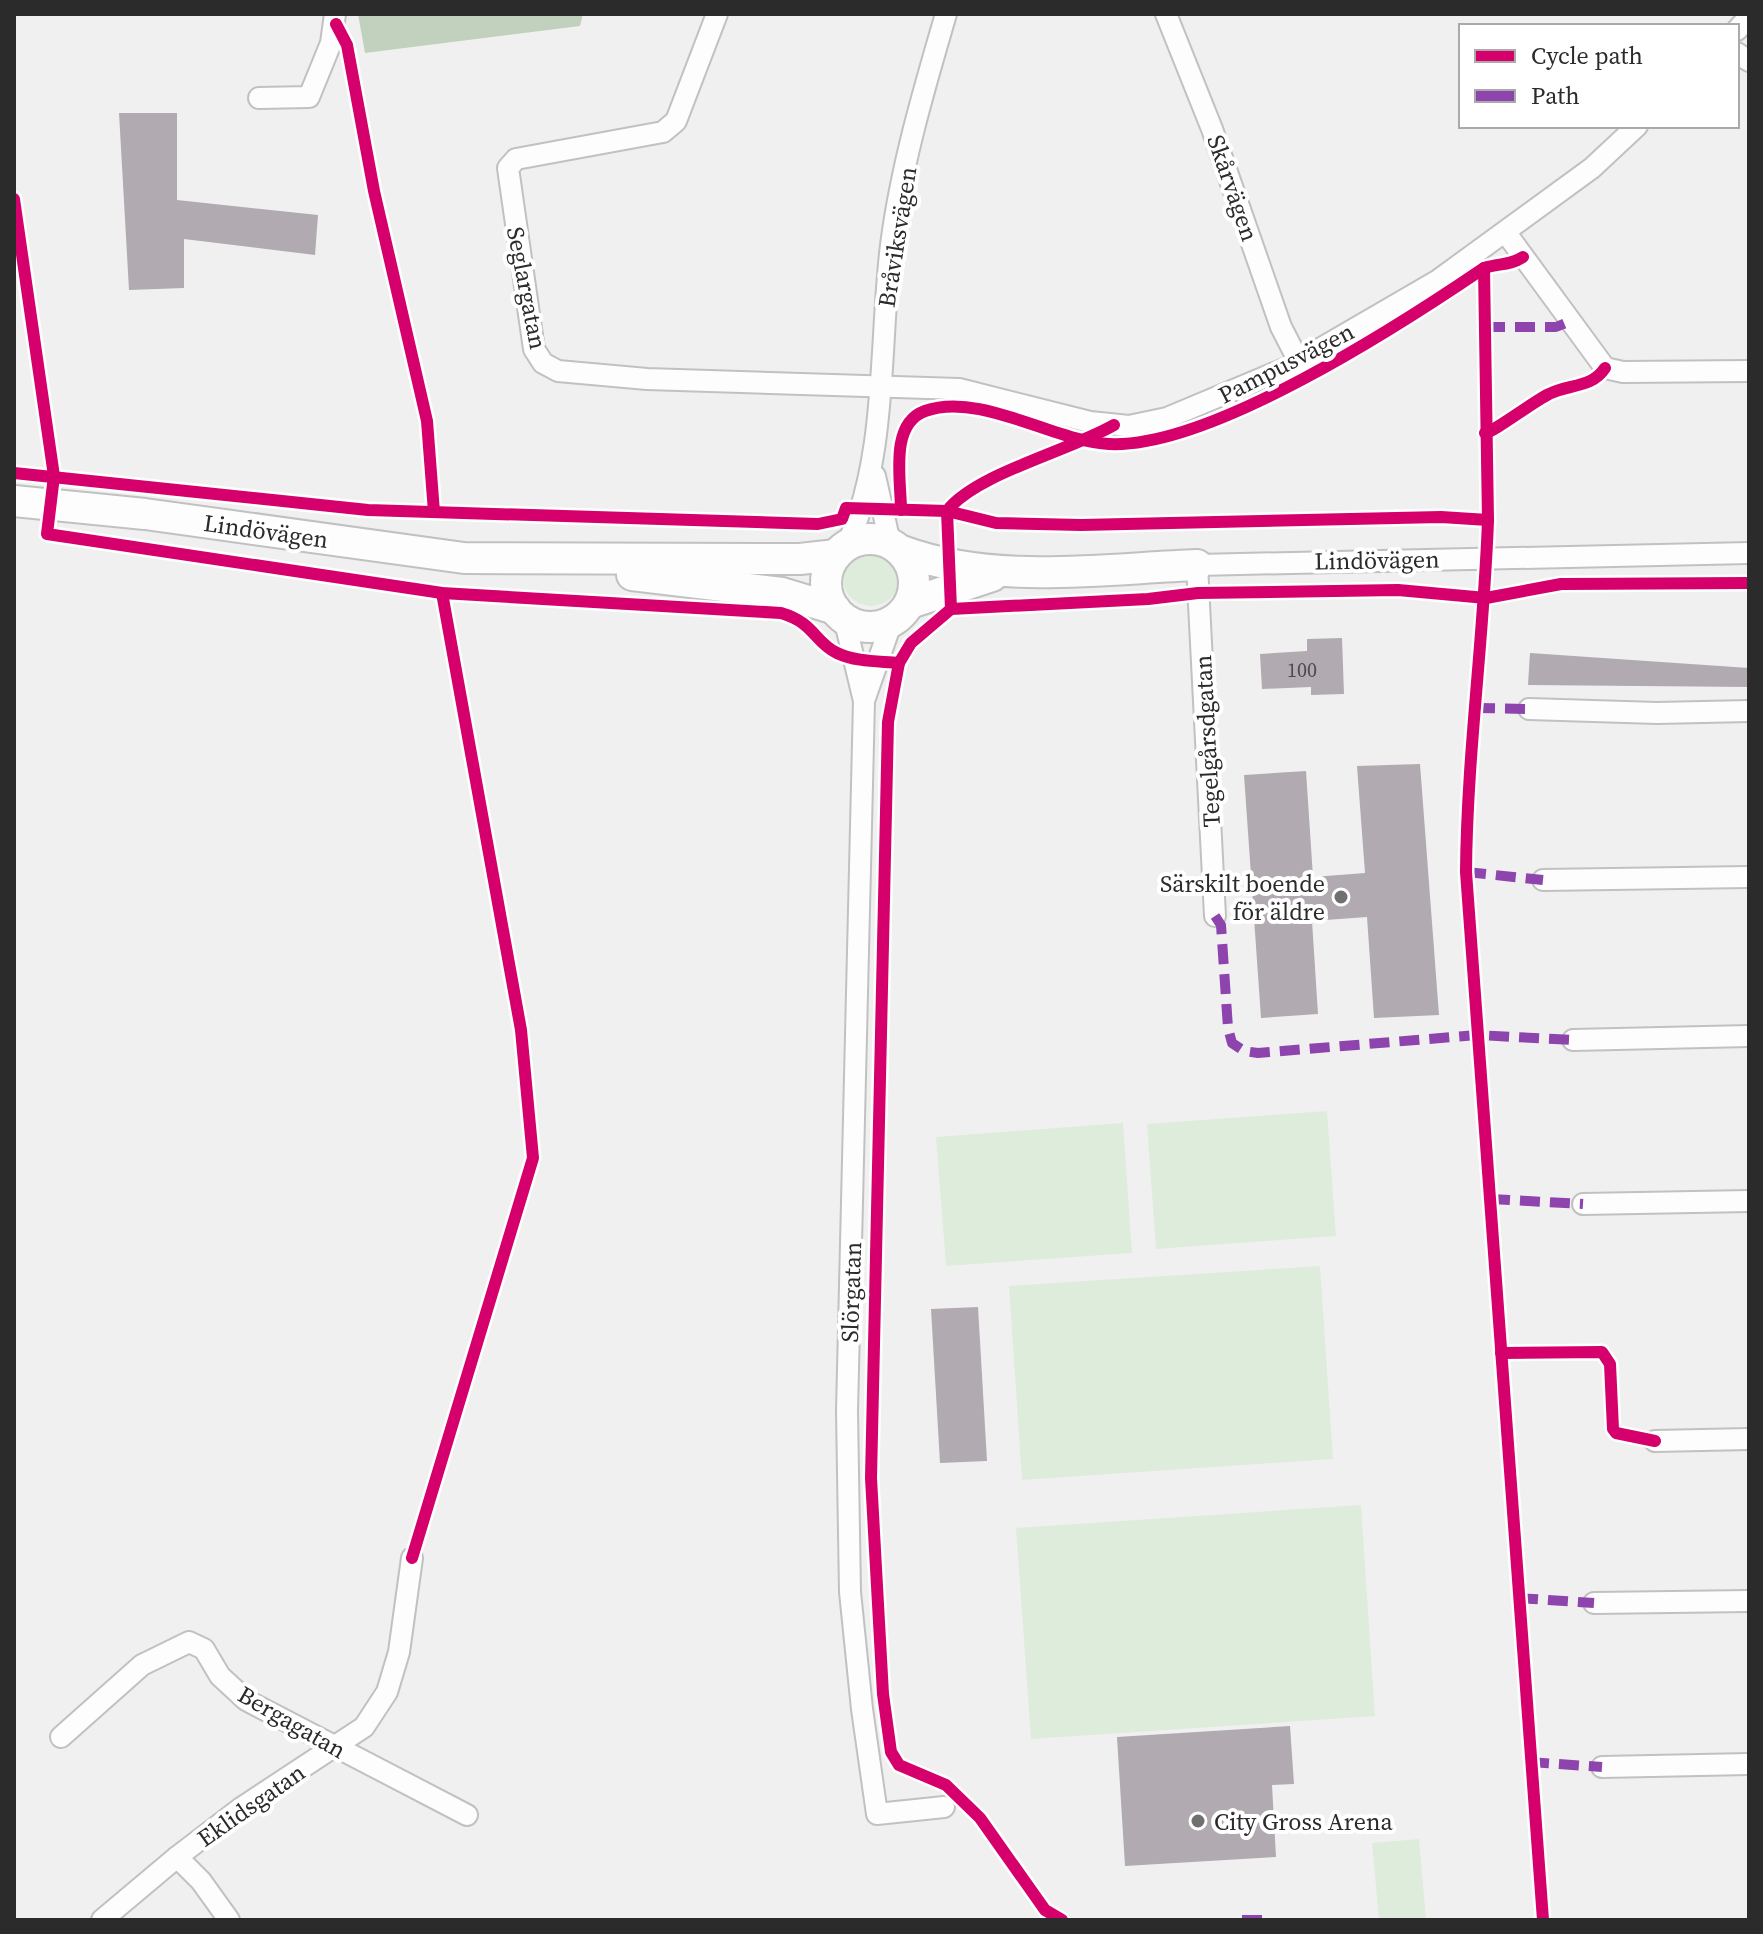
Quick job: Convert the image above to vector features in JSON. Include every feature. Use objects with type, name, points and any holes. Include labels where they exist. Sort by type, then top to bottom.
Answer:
[{"type":"main road","name":"Lindövägen","points":[[14,501],[145,514],[464,558],[518,561],[800,559],[841,550]]},
{"type":"main road","points":[[861,539],[896,547],[914,577],[901,612],[867,627],[839,613],[826,582],[841,550],[861,539]]},
{"type":"main road","name":"Lindövägen","points":[[896,547],[949,566],[1004,573],[1197,565]]},
{"type":"main road","name":"Lindövägen","points":[[518,561],[782,593],[839,613]]},
{"type":"main road","name":"Lindövägen","points":[[901,612],[1004,573]]},
{"type":"street","points":[[259,98],[309,97],[334,33],[335,14]]},
{"type":"street","name":"Seglargatan","points":[[717,14],[676,121],[663,132],[516,159],[508,168],[534,349],[543,363],[558,371],[647,379],[878,384]]},
{"type":"street","name":"Bråviksvägen","points":[[841,550],[863,509],[873,464],[892,242],[919,104],[946,14]]},
{"type":"street","name":"Skårvägen","points":[[1166,14],[1212,129],[1281,327],[1299,362]]},
{"type":"street","name":"Pampusvägen","points":[[878,384],[959,389],[1090,422],[1129,426],[1195,408],[1299,362],[1437,281],[1592,168],[1635,128]]},
{"type":"street","points":[[1506,233],[1605,368],[1623,372],[1749,371]]},
{"type":"street","name":"Bråviksvägen","points":[[873,464],[896,547]]},
{"type":"street","name":"Lindövägen","points":[[1197,565],[1749,553]]},
{"type":"street","name":"Tegelgårsdgatan","points":[[1197,565],[1215,916]]},
{"type":"street","name":"Slörgatan","points":[[864,701],[901,612]]},
{"type":"street","name":"Slörgatan","points":[[839,613],[864,701],[847,1411],[850,1592],[877,1814],[944,1807]]},
{"type":"street","points":[[1529,709],[1657,713],[1749,711]]},
{"type":"street","points":[[1543,880],[1749,877]]},
{"type":"street","points":[[1573,1040],[1749,1036]]},
{"type":"street","points":[[1583,1204],[1749,1201]]},
{"type":"street","points":[[1655,1441],[1749,1439]]},
{"type":"street","name":"Eklidsgatan","points":[[229,1920],[201,1881],[177,1857],[241,1808],[364,1727],[387,1692],[399,1652],[412,1558]]},
{"type":"street","points":[[1594,1603],[1749,1601]]},
{"type":"street","name":"Bergagatan","points":[[61,1737],[142,1665],[189,1642],[204,1649],[220,1676],[246,1700],[467,1815]]},
{"type":"street","points":[[1602,1767],[1749,1764]]},
{"type":"street","points":[[102,1920],[177,1857]]},
{"type":"green space","points":[[358,14],[583,14],[580,26],[365,53]]},
{"type":"green space","points":[[871,550],[891,558],[899,578],[891,598],[871,606],[851,598],[843,578],[851,558]]},
{"type":"green space","points":[[1327,1111],[1336,1236],[1156,1249],[1147,1124]]},
{"type":"green space","points":[[1123,1123],[1132,1253],[946,1266],[936,1137]]},
{"type":"green space","points":[[1320,1266],[1333,1459],[1022,1480],[1009,1286]]},
{"type":"green space","points":[[1361,1505],[1375,1716],[1031,1739],[1016,1528]]},
{"type":"green space","points":[[1419,1839],[1426,1919],[1379,1920],[1372,1843]]},
{"type":"building","points":[[119,113],[177,113],[177,200],[318,215],[315,255],[184,239],[184,288],[129,290]]},
{"type":"building","points":[[1342,638],[1344,694],[1311,695],[1311,687],[1262,689],[1260,654],[1307,651],[1307,639]]},
{"type":"building","points":[[1530,653],[1749,668],[1749,687],[1528,685]]},
{"type":"building","name":"Särskilt boende för äldre","points":[[1420,764],[1439,1015],[1374,1018],[1367,917],[1312,921],[1318,1014],[1261,1018],[1244,775],[1306,771],[1313,877],[1365,873],[1357,766]]},
{"type":"building","points":[[978,1307],[987,1461],[940,1463],[931,1309]]},
{"type":"building","name":"City Gross Arena","points":[[1290,1726],[1294,1784],[1272,1785],[1276,1857],[1125,1866],[1117,1737]]},
{"type":"marked path","points":[[1485,327],[1556,327],[1568,322]]},
{"type":"marked path","points":[[1475,708],[1529,709]]},
{"type":"marked path","points":[[1466,872],[1543,880]]},
{"type":"marked path","points":[[1215,916],[1221,925],[1228,1028],[1232,1043],[1244,1051],[1258,1053],[1477,1035],[1573,1040]]},
{"type":"marked path","points":[[1490,1199],[1583,1204]]},
{"type":"marked path","points":[[1518,1598],[1594,1603]]},
{"type":"marked path","points":[[1529,1762],[1602,1767]]},
{"type":"marked path","points":[[1242,1920],[1265,1920]]},
{"type":"cycle path","points":[[336,24],[347,45],[374,191],[427,421],[434,512]]},
{"type":"cycle path","points":[[14,199],[54,476],[47,534],[442,593],[781,613],[801,622],[829,649],[844,656],[899,663],[911,643],[951,609],[1148,599],[1198,593],[1398,590],[1486,598],[1561,584],[1749,583]]},
{"type":"cycle path","points":[[901,510],[899,469],[902,440],[906,428],[925,411],[969,407],[1088,441],[1109,444],[1150,440],[1198,427],[1249,406],[1355,350],[1484,268],[1523,257]]},
{"type":"cycle path","points":[[14,473],[368,510],[818,524],[842,519],[846,508],[947,511],[996,523],[1081,525],[1441,517],[1488,520],[1484,268]]},
{"type":"cycle path","points":[[1485,433],[1549,394],[1594,379],[1605,368]]},
{"type":"cycle path","points":[[951,609],[947,511],[960,498],[1000,474],[1114,425]]},
{"type":"cycle path","points":[[1488,520],[1469,784],[1466,872],[1543,1920]]},
{"type":"cycle path","points":[[412,1558],[533,1158],[521,1030],[442,593]]},
{"type":"cycle path","points":[[899,663],[888,722],[871,1478],[883,1694],[891,1752],[899,1765],[946,1785],[980,1818],[1045,1910],[1062,1920]]},
{"type":"cycle path","points":[[1501,1353],[1602,1352],[1610,1364],[1613,1429],[1616,1433],[1655,1441]]},
{"type":"place","name":"Särskilt boende för äldre","points":[[1341,897]]},
{"type":"place","name":"City Gross Arena","points":[[1198,1821]]}]
